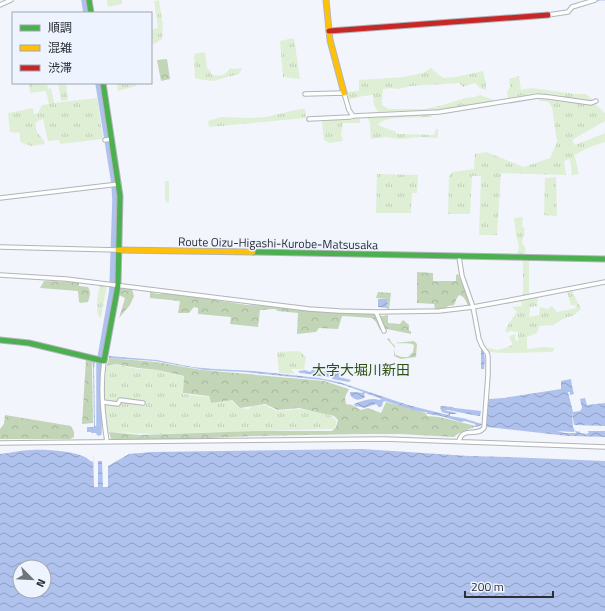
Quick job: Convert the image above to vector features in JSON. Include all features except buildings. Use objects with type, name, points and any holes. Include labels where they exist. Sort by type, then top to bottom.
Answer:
[{"type":"main road","points":[[89,0],[91,12]]},
{"type":"main road","points":[[326,0],[333,53],[344,93]]},
{"type":"main road","points":[[329,31],[548,15]]},
{"type":"main road","points":[[0,340],[29,343],[104,361],[115,284],[120,196],[116,184],[103,84]]},
{"type":"main road","name":"Route Oizu-Higashi-Kurobe-Matsusaka","points":[[116,250],[605,259]]},
{"type":"street","points":[[0,5],[11,0]]},
{"type":"street","points":[[548,15],[568,12],[572,7],[595,0]]},
{"type":"street","points":[[305,94],[344,93],[349,110],[353,116]]},
{"type":"street","points":[[309,119],[439,112],[538,96],[591,103],[596,101]]},
{"type":"street","points":[[105,140],[111,139]]},
{"type":"street","points":[[0,198],[116,184]]},
{"type":"street","points":[[0,247],[116,250]]},
{"type":"street","points":[[459,257],[462,276],[473,307],[481,343],[488,356],[484,428],[479,432],[466,433],[461,436],[459,441]]},
{"type":"street","points":[[0,276],[66,279],[115,284],[308,309],[376,312],[438,311],[473,307],[605,282]]},
{"type":"street","points":[[376,312],[384,331]]},
{"type":"street","points":[[104,361],[102,375],[102,402],[108,442]]},
{"type":"street","points":[[102,402],[118,404],[120,400],[143,403]]},
{"type":"street","points":[[0,444],[384,439],[605,447]]},
{"type":"green space","points":[[107,0],[122,0],[122,4],[108,7]]},
{"type":"green space","points":[[159,0],[163,34],[162,39],[153,44],[152,30],[158,28],[154,1]]},
{"type":"green space","points":[[294,38],[300,79],[283,77],[280,41]]},
{"type":"green space","points":[[205,52],[207,68],[212,75],[222,75],[230,68],[242,68],[239,74],[213,81],[195,78],[194,54]]},
{"type":"green space","points":[[167,59],[170,79],[161,81],[157,60]]},
{"type":"green space","points":[[431,68],[443,78],[456,77],[483,71],[486,90],[480,88],[475,83],[463,87],[459,83],[383,89],[382,105],[389,109],[425,109],[480,95],[494,100],[489,103],[438,111],[378,112],[374,105],[373,95],[348,100],[346,92],[359,91],[359,80],[404,77],[423,73]]},
{"type":"green space","points":[[519,76],[521,90],[532,88],[575,94],[586,94],[592,99],[592,101],[561,97],[560,95],[536,93],[508,98],[507,92],[510,87],[509,79]]},
{"type":"green space","points":[[29,84],[47,84],[48,89],[51,88],[54,103],[97,98],[103,139],[60,144],[59,140],[48,141],[43,119],[35,124],[37,132],[45,144],[31,146],[20,142],[20,133],[10,132],[8,113],[33,108],[34,114],[38,113],[42,105],[49,104],[46,91],[30,93]]},
{"type":"green space","points":[[58,84],[66,84],[68,100],[61,101]]},
{"type":"green space","points":[[117,84],[136,84],[136,86],[118,91]]},
{"type":"green space","points":[[538,99],[557,99],[595,104],[605,113],[605,121],[572,140],[575,145],[605,133],[605,142],[574,155],[579,174],[572,175],[570,159],[564,161],[566,175],[501,173],[497,235],[479,235],[481,176],[472,176],[470,214],[448,214],[449,176],[452,172],[474,169],[475,154],[486,152],[524,167],[550,158],[557,142],[552,107],[548,102],[540,101]]},
{"type":"green space","points":[[305,109],[306,118],[209,127],[208,121],[221,117],[266,117]]},
{"type":"green space","points":[[432,115],[432,117],[387,119],[378,125],[395,131],[397,134],[434,135],[436,129],[438,129],[438,138],[420,137],[400,139],[386,137],[371,139],[370,123],[367,117]]},
{"type":"green space","points":[[353,118],[360,119],[360,123],[343,123],[341,134],[343,141],[330,143],[324,140],[322,121]]},
{"type":"green space","points":[[377,174],[418,175],[417,193],[412,193],[411,213],[376,213]]},
{"type":"green space","points":[[556,177],[557,216],[544,215],[545,178]]},
{"type":"green space","points":[[165,181],[169,181],[169,202],[167,203],[165,199]]},
{"type":"green space","points":[[523,217],[522,226],[525,229],[522,242],[525,250],[523,256],[517,256],[519,246],[514,218]]},
{"type":"green space","points":[[523,260],[529,260],[529,296],[523,296]]},
{"type":"green space","points":[[417,272],[433,273],[433,281],[456,281],[456,275],[458,274],[471,306],[468,306],[464,298],[459,295],[454,305],[448,306],[445,309],[435,310],[434,304],[417,303]]},
{"type":"green space","points":[[44,281],[79,282],[79,286],[88,287],[89,289],[90,294],[88,302],[79,302],[78,291],[40,288]]},
{"type":"green space","points":[[100,284],[107,285],[101,317],[99,317],[97,305]]},
{"type":"green space","points":[[121,288],[132,289],[134,296],[130,305],[119,318],[125,298],[119,295]]},
{"type":"green space","points":[[572,291],[581,309],[574,315],[553,325],[539,326],[537,333],[527,337],[527,349],[543,347],[555,348],[552,352],[488,352],[488,348],[498,350],[513,345],[509,337],[512,335],[516,334],[515,339],[518,342],[518,332],[510,331],[507,333],[505,330],[517,312],[512,307],[522,306],[521,301],[506,304],[504,302],[538,297],[537,308],[536,306],[530,307],[529,317],[539,315],[540,307],[548,309],[552,306],[557,312],[576,308],[575,305],[571,305],[567,292]]},
{"type":"green space","points":[[150,292],[158,294],[169,293],[247,305],[272,306],[326,312],[375,313],[377,317],[388,315],[388,323],[400,324],[403,320],[409,325],[409,331],[411,331],[411,334],[387,329],[380,330],[372,318],[342,316],[338,329],[319,328],[316,332],[297,334],[298,313],[278,311],[275,309],[260,310],[258,327],[230,324],[231,317],[198,314],[198,308],[194,307],[189,313],[178,313],[180,301],[150,298]]},
{"type":"green space","points":[[378,292],[391,293],[389,309],[387,309],[388,299],[376,298]]},
{"type":"green space","points":[[389,338],[395,346],[395,348],[387,339]]},
{"type":"green space","points":[[414,341],[417,344],[416,357],[401,359],[394,356],[395,348],[395,355],[408,357],[413,352],[414,345],[395,343]]},
{"type":"green space","points":[[298,351],[306,358],[304,369],[291,369],[295,374],[279,373],[277,352]]},
{"type":"green space","points":[[109,358],[156,362],[202,370],[324,381],[349,389],[345,397],[346,404],[352,405],[361,410],[368,408],[381,413],[386,402],[426,413],[427,416],[439,417],[476,426],[459,433],[454,437],[400,434],[359,434],[189,439],[111,439],[109,432],[140,435],[258,431],[332,431],[336,427],[338,420],[334,416],[299,408],[278,410],[265,404],[240,408],[232,400],[211,403],[209,396],[183,393],[184,376],[158,370],[115,364],[107,366]]},
{"type":"green space","points":[[86,359],[93,361],[93,423],[82,424]]},
{"type":"green space","points":[[114,364],[138,369],[158,370],[184,377],[183,394],[209,397],[211,403],[231,400],[239,408],[249,409],[252,406],[264,405],[277,411],[300,409],[323,413],[333,417],[336,421],[336,426],[332,429],[155,434],[111,432],[108,431],[104,400],[106,367]]},
{"type":"green space","points":[[5,415],[71,426],[74,432],[74,437],[70,439],[0,439],[0,429],[4,424]]},
{"type":"water","points":[[378,299],[388,299],[387,308],[378,307]]},
{"type":"water","points":[[481,348],[483,350],[485,360],[484,369],[481,369]]},
{"type":"water","points":[[109,356],[157,360],[192,367],[254,371],[319,378],[339,382],[408,405],[448,415],[449,414],[442,412],[440,408],[441,406],[481,411],[480,416],[478,416],[444,410],[457,413],[450,414],[450,416],[467,419],[482,425],[476,427],[475,424],[465,421],[461,422],[428,414],[426,412],[385,401],[383,402],[382,406],[379,407],[376,404],[364,408],[355,406],[354,404],[366,400],[382,399],[365,393],[365,397],[359,400],[355,399],[351,396],[350,392],[363,392],[344,385],[323,380],[245,372],[205,370],[155,361],[109,358]]},
{"type":"water","points":[[93,361],[95,361],[95,426],[100,426],[100,433],[87,432],[87,427],[94,427]]},
{"type":"water","points":[[333,369],[340,371],[339,377],[351,380],[349,382],[332,379],[333,377],[300,373],[298,371],[305,370],[310,372],[312,370],[330,372]]},
{"type":"water","points":[[571,379],[574,394],[570,395],[570,392],[568,392],[573,412],[580,411],[582,408],[580,399],[585,398],[587,405],[605,403],[605,426],[574,425],[572,412],[573,427],[575,431],[587,434],[589,432],[587,431],[605,431],[605,437],[568,436],[485,426],[487,423],[485,424],[487,402],[489,399],[561,389],[561,381]],"holes":[[[557,431],[573,432],[575,431],[576,433]]]},
{"type":"water","points":[[362,449],[469,456],[605,461],[605,611],[0,611],[0,454],[28,450],[51,450],[80,455],[93,462],[93,451],[108,451],[108,466],[129,454],[152,452]]},
{"type":"pier","points":[[93,451],[108,451],[108,487],[103,487],[102,461],[98,461],[98,487],[94,487]]},
{"type":"waterway","points":[[84,0],[86,12]]},
{"type":"waterway","points":[[582,6],[600,0],[605,0]]},
{"type":"waterway","points":[[570,12],[575,8]]},
{"type":"waterway","points":[[98,84],[114,183],[115,200],[112,290],[99,364],[99,433]]},
{"type":"traffic: fast","points":[[89,0],[91,12]]},
{"type":"traffic: fast","points":[[0,340],[29,343],[104,361],[118,285],[120,196],[103,84]]},
{"type":"traffic: fast","points":[[253,252],[605,259]]},
{"type":"traffic: slow","points":[[326,0],[330,40],[344,93]]},
{"type":"traffic: slow","points":[[118,250],[253,252]]},
{"type":"traffic: jam","points":[[329,31],[548,15]]},
{"type":"district","name":"大字大堀川新田","points":[[361,369]]}]
